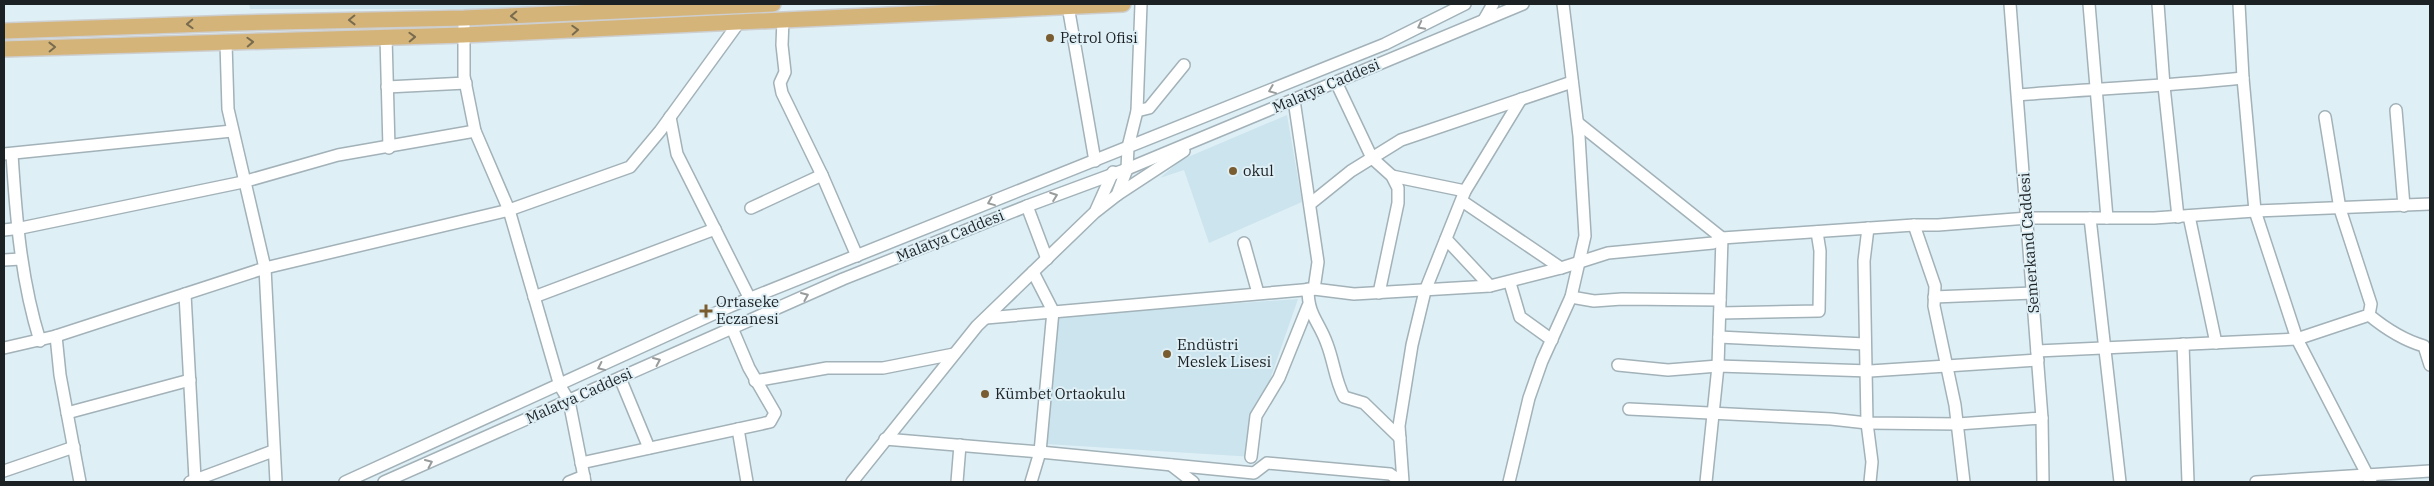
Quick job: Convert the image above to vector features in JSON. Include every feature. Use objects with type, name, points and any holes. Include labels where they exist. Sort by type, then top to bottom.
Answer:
[{"type":"main road","points":[[4,31],[464,18],[642,7],[773,4]]},
{"type":"main road","points":[[4,49],[463,35],[1123,4]]},
{"type":"street","points":[[1117,195],[1127,169],[1128,147],[1137,111],[1141,4]]},
{"type":"street","points":[[345,482],[750,299],[1385,44],[1465,4]]},
{"type":"street","points":[[1485,18],[1493,4]]},
{"type":"street","name":"Malatya Caddesi","points":[[384,482],[843,279],[1026,206],[1127,169],[1485,18],[1523,4]]},
{"type":"street","points":[[1509,482],[1529,398],[1571,297],[1585,236],[1584,185],[1563,4]]},
{"type":"street","name":"Semerkand Caddesi","points":[[2010,4],[2042,418],[2043,482]]},
{"type":"street","points":[[2089,4],[2107,218]]},
{"type":"street","points":[[2158,4],[2164,86],[2184,216],[2216,344]]},
{"type":"street","points":[[2240,4],[2243,78],[2255,211],[2297,339],[2370,478]]},
{"type":"street","points":[[1068,6],[1095,161]]},
{"type":"street","points":[[464,18],[463,35],[466,84],[475,131],[509,210],[560,386],[569,401],[584,479],[570,482]]},
{"type":"street","points":[[784,19],[782,46],[785,72],[780,83],[782,92],[822,175],[857,256]]},
{"type":"street","points":[[4,348],[56,336],[265,268],[509,210],[630,167],[670,117],[740,21]]},
{"type":"street","points":[[386,37],[389,148]]},
{"type":"street","points":[[226,43],[228,109],[243,182],[265,268],[276,482]]},
{"type":"street","points":[[1137,111],[1149,108],[1184,66]]},
{"type":"street","points":[[2018,96],[2096,88],[2164,86],[2243,78]]},
{"type":"street","points":[[1336,82],[1372,158],[1392,176],[1398,188],[1398,203],[1379,293]]},
{"type":"street","points":[[1310,204],[1350,171],[1401,140],[1572,82]]},
{"type":"street","points":[[387,87],[466,84]]},
{"type":"street","points":[[1403,482],[1399,426],[1412,345],[1425,291],[1464,196],[1521,99]]},
{"type":"street","points":[[1251,457],[1256,416],[1279,378],[1308,306],[1318,262],[1294,100]]},
{"type":"street","points":[[2396,110],[2404,206]]},
{"type":"street","points":[[670,117],[678,154],[750,299]]},
{"type":"street","points":[[2325,117],[2340,209],[2371,304],[2370,315]]},
{"type":"street","points":[[1578,123],[1722,238]]},
{"type":"street","points":[[40,340],[30,308],[21,259],[8,154],[232,130]]},
{"type":"street","points":[[4,230],[144,204],[243,182],[338,156],[475,131]]},
{"type":"street","points":[[852,482],[954,354],[986,318],[1047,259],[1117,195],[1216,132]]},
{"type":"street","points":[[1094,214],[1112,175],[1128,147]]},
{"type":"street","points":[[751,208],[822,175]]},
{"type":"street","points":[[1392,176],[1464,196],[1561,268]]},
{"type":"street","points":[[986,318],[1311,289],[1354,294],[1490,286],[1579,263],[1608,253],[1713,242],[1722,238],[1914,225],[1938,226],[2028,218],[2184,216],[2255,211],[2430,204]]},
{"type":"street","points":[[1026,206],[1047,259]]},
{"type":"street","points":[[2090,218],[2120,482]]},
{"type":"street","points":[[1914,225],[1935,286],[1934,298],[1958,424],[1964,482]]},
{"type":"street","points":[[1868,228],[1864,261],[1867,423],[1872,462],[1870,482]]},
{"type":"street","points":[[534,297],[716,229]]},
{"type":"street","points":[[1720,312],[1819,311],[1820,251],[1817,232]]},
{"type":"street","points":[[1706,482],[1718,366],[1722,238]]},
{"type":"street","points":[[1446,239],[1490,286]]},
{"type":"street","points":[[1244,242],[1258,294]]},
{"type":"street","points":[[4,260],[21,259]]},
{"type":"street","points":[[1031,482],[1040,452],[1054,311],[1034,272]]},
{"type":"street","points":[[1510,282],[1520,317],[1552,340]]},
{"type":"street","points":[[1934,298],[2033,293]]},
{"type":"street","points":[[186,294],[192,481],[273,451]]},
{"type":"street","points":[[1571,297],[1594,301],[1622,299],[1720,300]]},
{"type":"street","points":[[1308,306],[1327,344],[1336,382],[1344,397],[1364,403],[1400,438]]},
{"type":"street","points":[[1618,365],[1668,370],[1718,366],[1866,371],[1947,366],[2104,348],[2297,339],[2370,315]]},
{"type":"street","points":[[2370,315],[2384,327],[2409,342],[2424,346],[2430,365]]},
{"type":"street","points":[[581,463],[770,422],[775,413],[756,381],[732,328]]},
{"type":"street","points":[[56,336],[67,413],[80,482]]},
{"type":"street","points":[[1719,337],[1865,344]]},
{"type":"street","points":[[2182,344],[2188,482]]},
{"type":"street","points":[[756,381],[827,368],[883,368],[954,354]]},
{"type":"street","points":[[620,378],[650,448]]},
{"type":"street","points":[[67,413],[190,380]]},
{"type":"street","points":[[1629,409],[1831,419],[1867,423],[1958,424],[2042,418]]},
{"type":"street","points":[[738,429],[747,482]]},
{"type":"street","points":[[885,439],[1171,465],[1255,478],[1267,463],[1390,474],[1403,482]]},
{"type":"street","points":[[957,482],[960,445]]},
{"type":"street","points":[[4,472],[74,447]]},
{"type":"street","points":[[1171,465],[1193,482]]},
{"type":"street","points":[[2256,482],[2370,478],[2430,471]]},
{"type":"shaded area","points":[[249,4],[595,4],[484,9],[250,9]]},
{"type":"shaded area","points":[[1287,115],[1302,202],[1209,243],[1184,170],[1160,178],[1181,160]]},
{"type":"shaded area","name":"Endüstri Meslek Lisesi","points":[[1298,299],[1266,391],[1254,457],[1046,444],[1059,316]]},
{"type":"place","name":"Petrol Ofisi","points":[[1050,38]]},
{"type":"place","name":"okul","points":[[1233,171]]},
{"type":"place","name":"Ortaseke Eczanesi","points":[[706,311]]},
{"type":"place","name":"Endüstri Meslek Lisesi","points":[[1167,354]]},
{"type":"place","name":"Kümbet Ortaokulu","points":[[985,394]]}]
